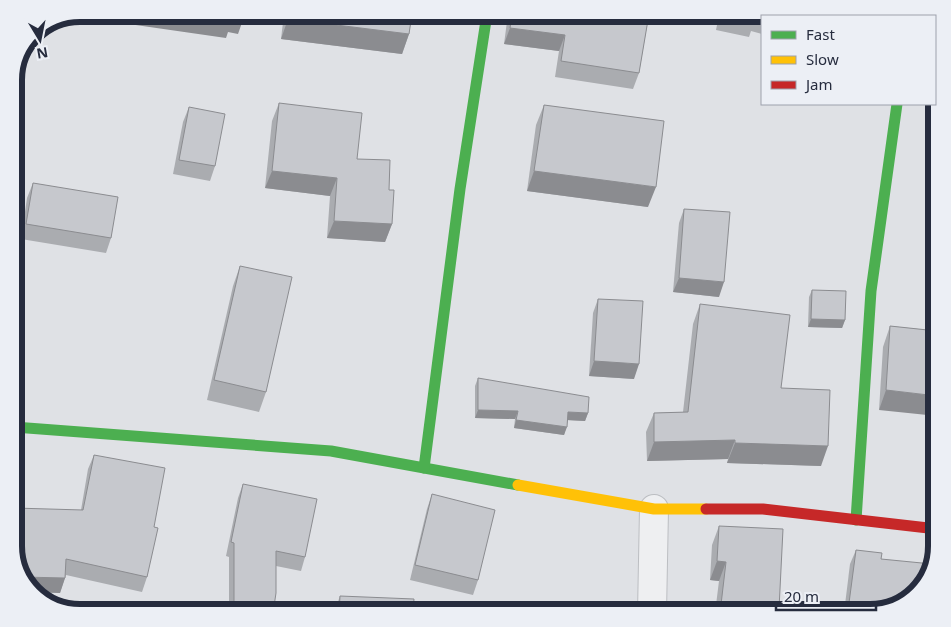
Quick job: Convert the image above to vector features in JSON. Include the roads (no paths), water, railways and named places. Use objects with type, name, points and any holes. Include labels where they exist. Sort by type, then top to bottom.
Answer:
[{"type":"street","points":[[424,468],[460,189],[486,22]]},
{"type":"street","points":[[856,520],[871,291],[896,105]]},
{"type":"street","points":[[23,428],[330,451],[654,509],[763,509],[929,528]]},
{"type":"street","points":[[652,604],[654,509]]}]
